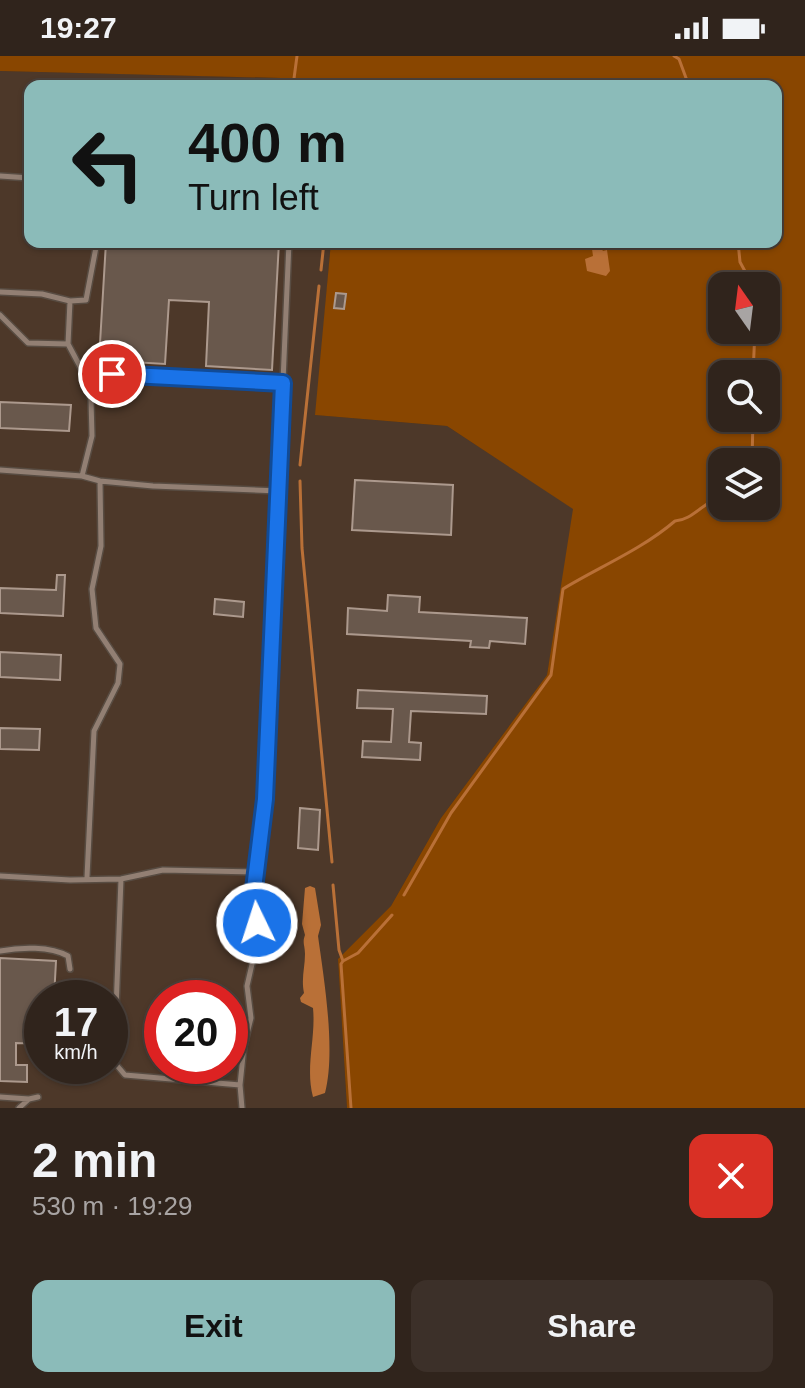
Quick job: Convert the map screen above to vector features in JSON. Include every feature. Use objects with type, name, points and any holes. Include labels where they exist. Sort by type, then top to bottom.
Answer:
[{"type":"lane","points":[[0,176],[24,178]]},
{"type":"lane","points":[[0,292],[42,294],[70,301],[86,300],[96,248]]},
{"type":"lane","points":[[242,1108],[240,1085],[251,1018],[247,986],[255,951],[255,872],[265,799],[289,248]]},
{"type":"lane","points":[[70,301],[68,344],[83,372],[91,400],[92,436],[82,476]]},
{"type":"lane","points":[[0,315],[28,343],[68,344]]},
{"type":"lane","points":[[83,372],[283,383]]},
{"type":"lane","points":[[0,470],[82,476],[100,481],[153,486],[279,491]]},
{"type":"lane","points":[[87,877],[94,731],[118,683],[120,664],[96,628],[92,589],[101,546],[100,481]]},
{"type":"lane","points":[[0,876],[70,880],[87,877],[121,879],[163,870],[255,872]]},
{"type":"lane","points":[[121,879],[114,1062],[125,1075],[240,1085]]},
{"type":"lane","points":[[0,951],[59,951],[68,956],[70,969]]},
{"type":"lane","points":[[0,1097],[38,1097]]},
{"type":"lane","points":[[19,1108],[29,1099]]},
{"type":"shaded area","points":[[0,56],[805,56],[805,1108],[347,1108],[338,959],[391,906],[441,818],[547,675],[573,509],[447,426],[315,415],[330,248],[782,248],[782,80],[283,80],[0,71]]},
{"type":"shaded area","points":[[0,71],[282,78],[284,80],[24,80],[24,248],[330,248],[316,415],[447,426],[574,509],[547,675],[441,818],[391,906],[338,959],[347,1108],[0,1108]]},
{"type":"shaded area","points":[[592,248],[607,250],[610,271],[606,276],[587,271],[585,259],[593,256]]},
{"type":"shaded area","points":[[305,888],[315,888],[321,925],[318,936],[329,1036],[325,1093],[313,1097],[310,1075],[313,1008],[301,1002],[300,998],[304,993],[305,935],[302,924]]},
{"type":"building","points":[[106,248],[279,248],[272,370],[206,366],[209,302],[169,300],[165,364],[99,360]]},
{"type":"building","points":[[336,293],[346,294],[344,309],[334,308]]},
{"type":"building","points":[[0,402],[71,405],[69,431],[0,428]]},
{"type":"building","points":[[355,480],[453,485],[451,535],[352,530]]},
{"type":"building","points":[[57,575],[65,575],[63,616],[0,613],[0,588],[56,590]]},
{"type":"building","points":[[388,595],[420,597],[419,612],[527,618],[525,644],[490,641],[489,648],[470,647],[471,641],[347,634],[348,608],[387,611]]},
{"type":"building","points":[[215,599],[244,602],[243,617],[214,614]]},
{"type":"building","points":[[0,652],[61,655],[60,680],[0,677]]},
{"type":"building","points":[[358,690],[487,696],[486,714],[411,711],[409,742],[421,743],[420,760],[362,757],[363,741],[391,742],[393,709],[357,708]]},
{"type":"building","points":[[0,728],[40,729],[39,750],[0,749]]},
{"type":"building","points":[[300,808],[320,810],[318,850],[298,848]]},
{"type":"building","points":[[0,958],[56,961],[55,980],[24,980],[24,1043],[16,1043],[16,1065],[24,1065],[24,1082],[0,1081]]},
{"type":"waterway","points":[[294,80],[297,56]]},
{"type":"waterway","points":[[674,56],[679,59],[687,80]]},
{"type":"waterway","points":[[321,270],[323,248]]},
{"type":"waterway","points":[[739,248],[740,262],[745,272]]},
{"type":"waterway","points":[[300,465],[319,286]]},
{"type":"waterway","points":[[754,344],[754,360]]},
{"type":"waterway","points":[[752,448],[753,432]]},
{"type":"waterway","points":[[300,481],[302,548],[332,862]]},
{"type":"waterway","points":[[404,895],[451,813],[551,675],[563,589],[708,503]]},
{"type":"waterway","points":[[333,885],[339,950],[343,961],[351,1108]]},
{"type":"waterway","points":[[343,961],[358,953],[392,915]]},
{"type":"route","points":[[112,374],[283,383],[265,799],[253,897],[257,923]]}]
